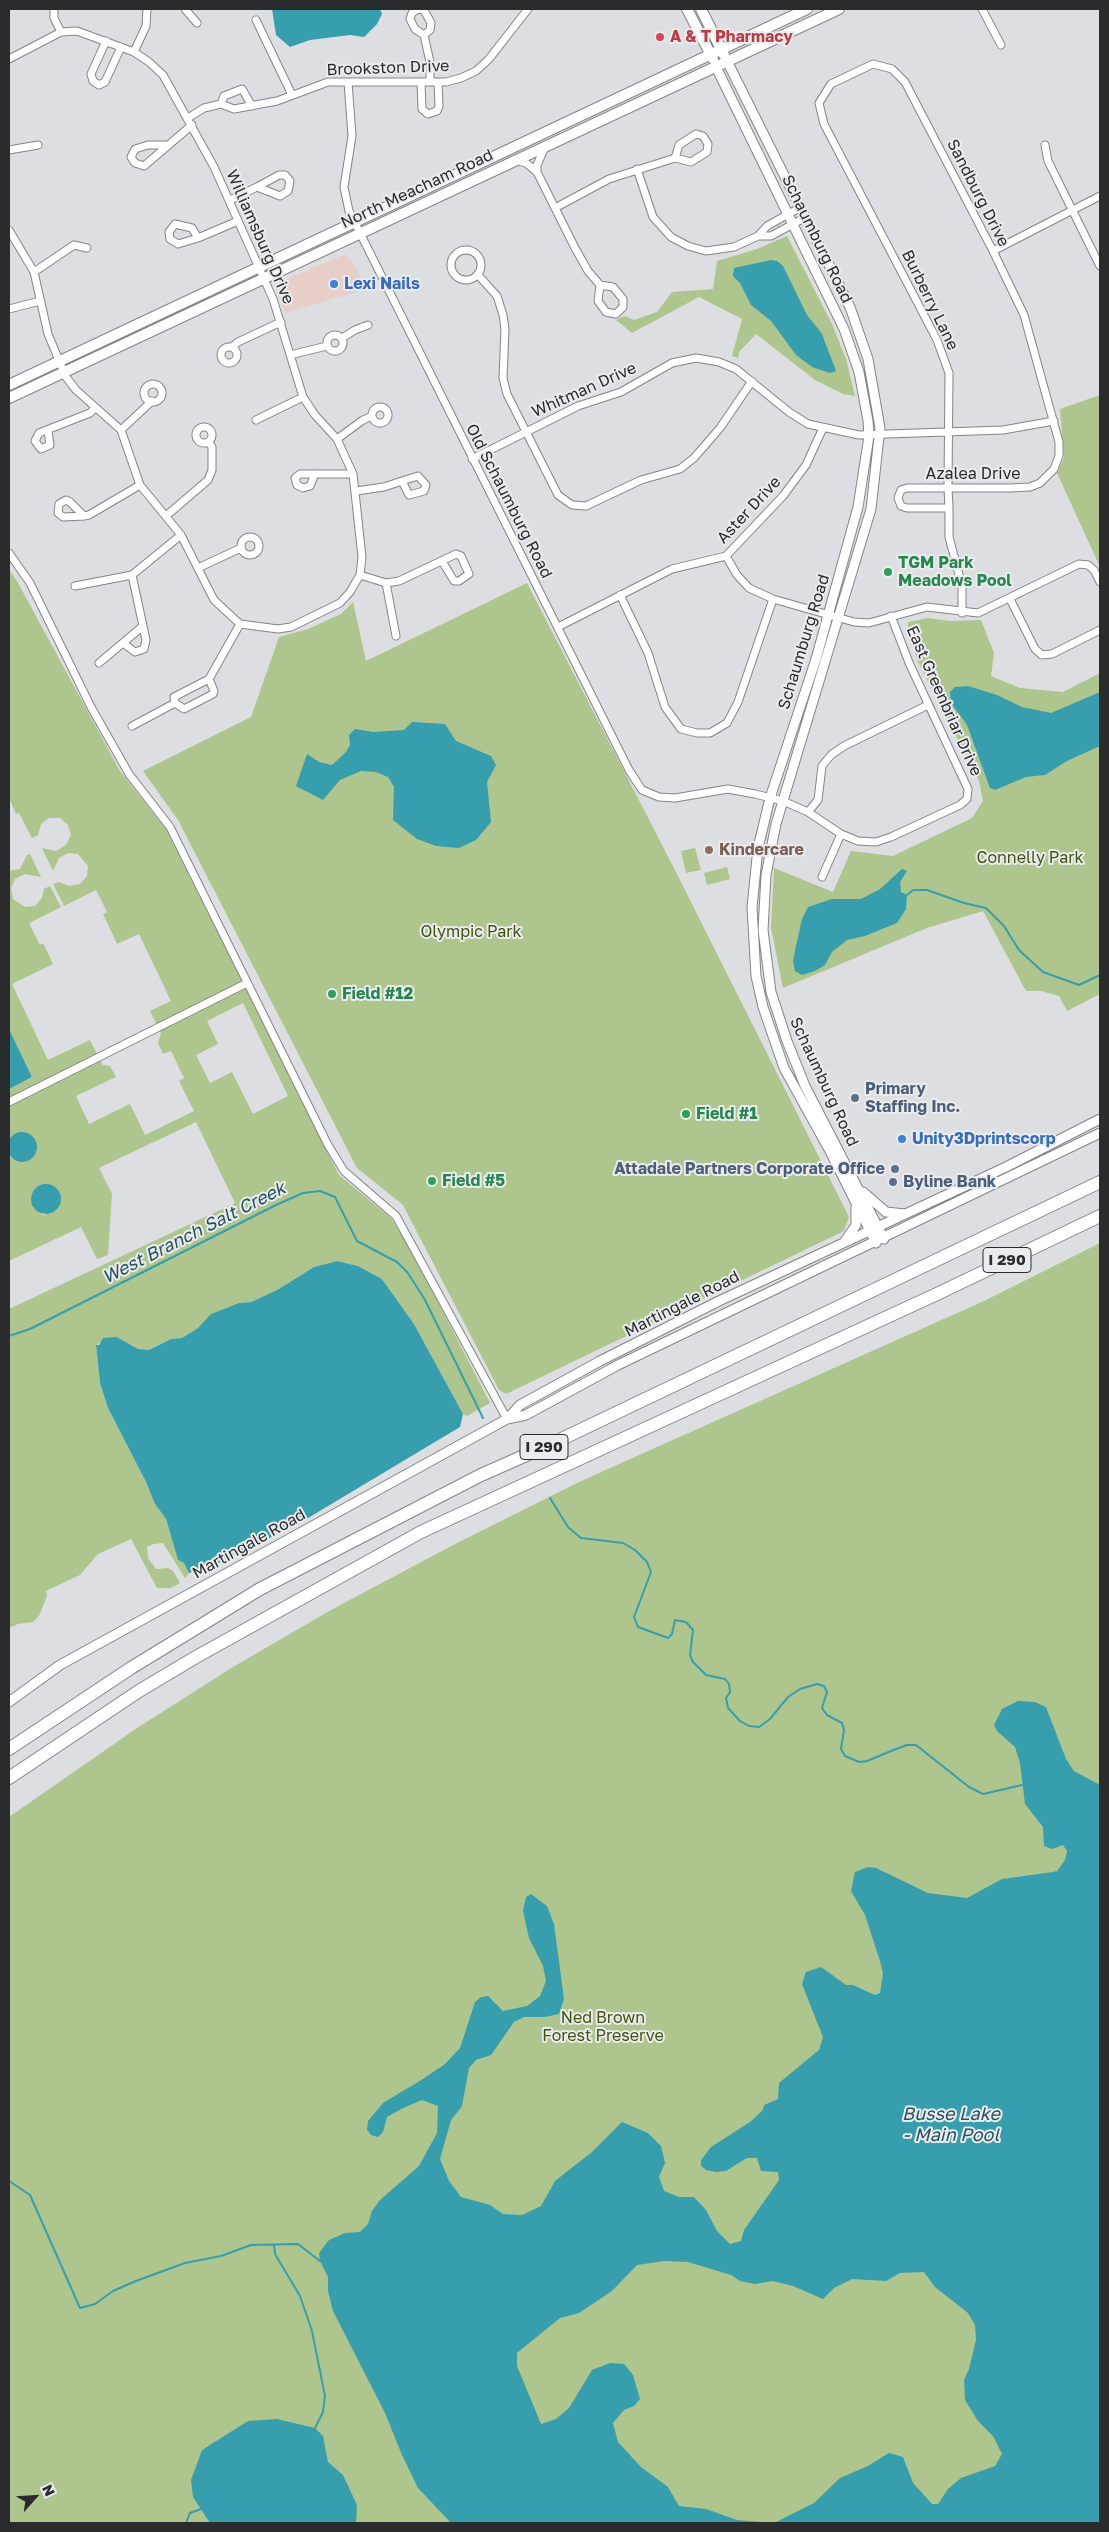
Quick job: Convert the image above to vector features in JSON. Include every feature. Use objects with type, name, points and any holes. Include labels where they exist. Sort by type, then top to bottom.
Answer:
[{"type":"highway","name":"I 290","points":[[9,1749],[131,1668],[260,1589],[481,1475],[549,1445],[1100,1182]]},
{"type":"highway","name":"I 290","points":[[9,1778],[139,1691],[196,1657],[421,1532],[937,1294],[1100,1216]]},
{"type":"main road","name":"Schaumburg Road","points":[[687,9],[716,67]]},
{"type":"main road","name":"Schaumburg Road","points":[[701,9],[727,62]]},
{"type":"main road","name":"North Meacham Road","points":[[9,385],[807,9]]},
{"type":"main road","name":"North Meacham Road","points":[[9,398],[63,371],[839,9]]},
{"type":"street","points":[[9,58],[61,32],[54,18],[54,9]]},
{"type":"street","points":[[134,52],[146,26],[147,9]]},
{"type":"street","points":[[185,9],[197,23]]},
{"type":"street","name":"Brookston Drive","points":[[222,104],[234,109],[277,101],[328,82],[434,82],[461,78],[476,71],[489,59],[528,9]]},
{"type":"street","points":[[982,9],[1001,45]]},
{"type":"street","points":[[256,20],[292,95]]},
{"type":"street","name":"Williamsburg Drive","points":[[61,32],[77,31],[134,52],[149,62],[163,75],[188,118],[230,200],[263,278],[281,322],[303,397],[315,415],[337,439],[353,474],[362,557],[360,575]]},
{"type":"street","points":[[421,82],[422,108],[428,114],[437,111],[439,106],[424,35]]},
{"type":"street","points":[[106,41],[91,74],[93,81],[99,84],[105,82],[121,47]]},
{"type":"street","name":"Schaumburg Road","points":[[727,62],[850,307],[862,339],[872,379],[879,436],[871,509],[776,824],[764,890],[763,930],[769,982],[778,1017],[798,1070],[857,1187],[880,1241]]},
{"type":"street","name":"Sandburg Drive","points":[[819,103],[831,84],[873,64],[892,69],[905,82],[993,251],[1024,315],[1054,421]]},
{"type":"street","name":"Schaumburg Road","points":[[716,67],[832,303],[852,350],[864,394],[869,436],[858,507],[828,614],[770,798],[758,848],[753,892],[752,937],[756,976],[763,1007],[784,1068],[856,1202],[874,1229]]},
{"type":"street","name":"Old Schaumburg Road","points":[[348,82],[352,136],[344,187],[349,211],[629,770],[642,790],[659,797],[675,798],[728,789],[770,798]]},
{"type":"street","points":[[188,118],[204,108],[222,104],[224,96],[235,90],[242,89],[252,106]]},
{"type":"street","name":"Burberry Lane","points":[[819,103],[824,124],[937,340],[949,373],[949,537],[962,586],[962,613]]},
{"type":"street","points":[[166,145],[148,145],[135,149],[131,156],[136,163],[144,166],[160,154],[166,145],[192,126]]},
{"type":"street","points":[[554,208],[609,179],[637,169],[675,158],[690,162],[706,152],[708,144],[703,136],[696,134],[679,146],[675,158]]},
{"type":"street","points":[[9,150],[38,145]]},
{"type":"street","points":[[1045,145],[1048,161],[1100,266]]},
{"type":"street","points":[[545,146],[537,165],[537,172],[588,271],[600,285],[613,287],[623,299],[623,307],[616,314],[606,312],[598,301],[600,285]]},
{"type":"street","points":[[515,160],[526,163],[537,172]]},
{"type":"street","points":[[637,169],[653,217],[671,237],[688,246],[706,252],[734,248],[758,236],[767,226],[801,207]]},
{"type":"street","points":[[230,200],[257,187]]},
{"type":"street","points":[[993,251],[1100,196]]},
{"type":"street","points":[[758,236],[771,236],[806,217]]},
{"type":"street","points":[[198,238],[238,221]]},
{"type":"street","points":[[9,230],[34,272],[48,334],[63,371],[76,390],[121,430],[140,485],[181,535],[214,600],[240,624],[272,629],[291,627],[340,603],[350,592],[360,575],[386,582],[399,580],[442,561]]},
{"type":"street","points":[[34,272],[74,246],[87,248]]},
{"type":"street","points":[[464,250],[475,253],[481,263],[478,275],[468,281],[457,278],[450,268],[453,256],[464,250]]},
{"type":"street","points":[[478,275],[497,296],[503,315],[505,329],[502,378],[507,394],[558,495],[572,505],[586,506],[641,480],[680,469],[694,458],[720,428],[752,382]]},
{"type":"street","points":[[9,309],[40,301]]},
{"type":"street","points":[[232,347],[238,342],[281,322]]},
{"type":"street","points":[[342,338],[368,325]]},
{"type":"street","points":[[332,335],[342,338],[342,346],[338,350],[331,350],[327,346],[327,338],[332,335]]},
{"type":"street","points":[[290,355],[327,346]]},
{"type":"street","name":"Whitman Drive","points":[[472,459],[578,406],[621,392],[672,363],[696,358],[719,362],[736,369],[789,412],[808,424],[822,428],[879,436],[1004,430],[1054,421]]},
{"type":"street","points":[[256,420],[303,397]]},
{"type":"street","points":[[121,430],[152,401]]},
{"type":"street","points":[[48,431],[95,408]]},
{"type":"street","points":[[337,439],[372,416]]},
{"type":"street","name":"Azalea Drive","points":[[949,508],[906,508],[901,506],[898,498],[901,490],[907,488],[1030,487],[1040,483],[1054,469],[1059,456],[1054,421]]},
{"type":"street","name":"Aster Drive","points":[[558,627],[672,568],[726,556],[783,496],[806,465],[822,428]]},
{"type":"street","points":[[166,516],[208,480],[212,470],[212,447],[209,442]]},
{"type":"street","points":[[316,474],[353,474]]},
{"type":"street","points":[[356,491],[384,487],[402,481]]},
{"type":"street","points":[[84,516],[96,512],[140,485]]},
{"type":"street","points":[[75,586],[132,575],[181,535]]},
{"type":"street","points":[[198,568],[241,548]]},
{"type":"street","points":[[9,553],[30,583],[91,707],[129,774],[170,827],[328,1145],[344,1171],[396,1216],[507,1419]]},
{"type":"street","points":[[726,556],[737,575],[749,588],[773,599],[839,618],[869,623],[927,607],[962,613],[978,613],[1079,564],[1088,565],[1094,570],[1100,582]]},
{"type":"street","points":[[123,643],[135,652],[144,648],[146,640],[132,575]]},
{"type":"street","points":[[386,582],[396,636]]},
{"type":"street","points":[[620,595],[648,652],[665,707],[681,729],[697,733],[710,733],[727,723],[738,702],[773,599]]},
{"type":"street","points":[[1010,599],[1034,649],[1042,654],[1052,654],[1100,630]]},
{"type":"street","name":"East Greenbriar Drive","points":[[841,834],[858,841],[876,842],[960,805],[967,799],[968,790],[928,705],[891,616]]},
{"type":"street","points":[[175,703],[174,697],[209,679],[240,624]]},
{"type":"street","points":[[99,663],[143,626]]},
{"type":"street","points":[[175,703],[184,708],[213,694],[214,691],[209,679]]},
{"type":"street","points":[[132,726],[175,703]]},
{"type":"street","points":[[808,812],[818,800],[822,766],[831,755],[844,746],[928,705]]},
{"type":"street","points":[[770,798],[783,801],[808,812],[841,834],[822,877]]},
{"type":"street","points":[[9,1102],[247,983]]},
{"type":"street","name":"Martingale Road","points":[[507,1419],[520,1405],[570,1377],[719,1301],[874,1229],[1100,1119]]},
{"type":"street","name":"Martingale Road","points":[[9,1702],[60,1665],[507,1419],[526,1415],[618,1365],[880,1241],[1100,1133]]},
{"type":"street","points":[[857,1187],[886,1212],[905,1214]]},
{"type":"street","points":[[845,1242],[856,1225],[856,1202]]},
{"type":"shaded area","points":[[346,254],[353,262],[366,289],[285,313],[275,286],[277,283]]},
{"type":"green space","points":[[787,236],[832,324],[846,359],[855,396],[843,394],[815,380],[756,334],[739,352],[738,358],[732,356],[742,319],[699,297],[632,333],[616,320],[625,316],[634,320],[657,312],[672,292],[713,289],[717,261],[757,249]]},
{"type":"green space","points":[[1100,395],[1100,567],[1057,473],[1064,458],[1060,409]]},
{"type":"green space","points":[[9,570],[17,581],[120,771],[166,829],[339,1175],[391,1218],[406,1240],[490,1403],[467,1416],[463,1414],[414,1324],[382,1279],[358,1266],[337,1261],[314,1267],[277,1290],[251,1302],[239,1303],[212,1314],[198,1328],[182,1338],[171,1339],[149,1350],[138,1349],[117,1337],[108,1339],[96,1345],[100,1383],[108,1408],[146,1482],[155,1504],[166,1519],[178,1560],[184,1563],[189,1573],[185,1578],[163,1543],[147,1547],[148,1558],[156,1569],[168,1568],[173,1571],[179,1581],[179,1584],[170,1588],[157,1588],[131,1539],[98,1554],[80,1575],[46,1591],[47,1596],[39,1616],[33,1622],[18,1624],[9,1628],[9,1309],[235,1203],[196,1122],[99,1168],[112,1194],[108,1255],[97,1259],[81,1227],[9,1261],[9,1156],[13,1160],[36,1150],[35,1141],[10,1137],[9,1139],[9,1089],[32,1077],[9,1029],[9,871],[20,869],[27,855],[30,854],[41,877],[25,874],[15,879],[11,888],[13,899],[25,907],[35,906],[42,898],[44,889],[50,886],[61,907],[29,923],[40,945],[43,943],[53,964],[12,984],[48,1060],[90,1040],[103,1065],[110,1066],[116,1077],[76,1096],[89,1124],[130,1104],[145,1135],[194,1111],[179,1081],[184,1078],[171,1051],[163,1054],[158,1043],[161,1033],[150,1011],[171,1001],[139,934],[117,944],[103,914],[107,912],[96,890],[64,906],[53,884],[59,882],[69,886],[80,884],[87,876],[88,866],[78,854],[68,853],[59,858],[53,871],[42,848],[56,851],[66,845],[71,835],[68,825],[60,818],[49,818],[41,824],[38,835],[32,838],[19,813],[16,814],[9,798]],"holes":[[[243,1003],[288,1096],[253,1114],[232,1072],[210,1083],[196,1055],[218,1044],[207,1021]],[[32,1192],[57,1210],[43,1215],[31,1201]]]},
{"type":"green space","name":"Olympic Park","points":[[527,583],[677,874],[849,1217],[844,1231],[506,1394],[499,1390],[403,1205],[357,1168],[178,820],[143,771],[251,717],[279,637],[308,629],[341,614],[353,602],[366,661]]},
{"type":"green space","name":"Connelly Park","points":[[928,618],[950,621],[981,620],[994,653],[991,676],[1020,688],[1063,692],[1100,673],[1100,994],[1067,1011],[1059,996],[1041,991],[1026,991],[983,911],[927,928],[783,988],[771,928],[774,868],[833,892],[851,851],[893,856],[972,818],[983,801],[979,781],[918,662],[908,630],[908,622]]},
{"type":"green space","points":[[695,848],[701,870],[686,873],[681,851]]},
{"type":"green space","points":[[727,867],[730,879],[707,885],[704,873]]},
{"type":"green space","name":"Ned Brown Forest Preserve","points":[[1100,1243],[1100,2523],[9,2523],[9,1817],[137,1728],[233,1667],[331,1610],[455,1544],[581,1481],[984,1301]]},
{"type":"water","points":[[272,9],[380,9],[382,14],[377,24],[364,37],[350,35],[310,40],[290,47],[276,35]]},
{"type":"water","points":[[771,260],[777,261],[783,266],[807,315],[822,334],[836,371],[830,373],[812,367],[796,355],[771,321],[751,305],[740,283],[733,276],[734,268]]},
{"type":"water","points":[[968,686],[997,695],[1022,707],[1051,713],[1100,692],[1100,746],[1067,761],[1045,775],[1026,777],[995,790],[990,788],[967,725],[951,703],[950,692],[955,687]]},
{"type":"water","points":[[412,722],[445,724],[456,741],[491,756],[496,765],[487,782],[491,822],[476,840],[459,848],[436,846],[417,839],[393,820],[394,787],[388,777],[376,772],[361,771],[340,780],[323,800],[296,786],[307,754],[319,762],[332,765],[346,752],[350,745],[349,735],[355,729],[373,732],[404,730]]},
{"type":"water","points":[[902,869],[907,871],[900,882],[901,892],[907,895],[906,909],[897,923],[865,936],[847,940],[832,952],[825,965],[815,971],[802,975],[795,971],[793,961],[796,946],[802,919],[808,907],[832,899],[861,899],[880,889]]},
{"type":"water","points":[[9,1029],[32,1077],[9,1089]]},
{"type":"water","points":[[22,1132],[28,1133],[36,1141],[36,1153],[28,1161],[22,1162],[16,1161],[8,1153],[7,1147],[8,1141],[16,1133]]},
{"type":"water","points":[[46,1184],[57,1188],[61,1199],[57,1210],[46,1214],[35,1210],[31,1199],[35,1188]]},
{"type":"water","points":[[337,1261],[358,1266],[382,1279],[414,1324],[463,1414],[460,1427],[298,1524],[215,1565],[189,1573],[184,1563],[178,1560],[166,1519],[155,1504],[146,1482],[108,1408],[100,1383],[96,1345],[99,1345],[103,1338],[117,1337],[138,1349],[149,1350],[171,1339],[182,1338],[198,1328],[211,1314],[239,1303],[251,1302],[277,1290],[314,1267]]},
{"type":"water","name":"Busse Lake - Main Pool","points":[[1018,1701],[1035,1702],[1046,1707],[1066,1759],[1074,1771],[1100,1785],[1100,2523],[774,2523],[451,2523],[418,2488],[385,2413],[333,2311],[328,2291],[328,2277],[320,2261],[319,2253],[329,2240],[345,2233],[360,2232],[368,2224],[372,2211],[380,2200],[419,2166],[437,2133],[438,2106],[422,2100],[401,2109],[387,2117],[383,2132],[378,2137],[371,2135],[367,2130],[368,2121],[383,2103],[445,2064],[460,2048],[475,2002],[481,1997],[488,1996],[503,2011],[527,2006],[540,1996],[546,1981],[543,1966],[529,1938],[523,1911],[526,1897],[531,1894],[547,1906],[554,1924],[564,1999],[559,2014],[545,2017],[524,2017],[514,2022],[491,2055],[476,2060],[469,2068],[462,2106],[451,2120],[440,2159],[449,2181],[461,2197],[490,2205],[503,2214],[522,2215],[541,2206],[555,2181],[592,2152],[622,2122],[648,2133],[661,2146],[665,2163],[659,2177],[664,2191],[679,2197],[694,2197],[706,2210],[717,2231],[730,2244],[741,2241],[744,2230],[779,2180],[778,2172],[761,2171],[757,2158],[747,2158],[726,2171],[716,2172],[706,2170],[701,2166],[701,2160],[711,2147],[750,2122],[763,2110],[764,2105],[778,2099],[779,2083],[819,2050],[823,2037],[802,1984],[806,1972],[821,1967],[846,1985],[853,1985],[875,1995],[880,1993],[883,1973],[880,1961],[865,1915],[851,1891],[855,1872],[868,1867],[876,1868],[928,1893],[967,1898],[1002,1879],[1057,1871],[1065,1860],[1067,1851],[1063,1845],[1052,1849],[1044,1846],[1043,1827],[1025,1804],[1020,1763],[1015,1747],[997,1731],[994,1725],[1002,1709]],"holes":[[[664,2261],[688,2262],[731,2275],[740,2281],[755,2284],[773,2281],[793,2286],[823,2299],[834,2288],[852,2279],[886,2281],[900,2273],[924,2272],[935,2287],[968,2313],[975,2325],[976,2340],[969,2369],[964,2380],[965,2400],[978,2421],[993,2436],[1002,2454],[995,2466],[961,2478],[948,2489],[938,2504],[932,2504],[913,2483],[903,2457],[889,2453],[868,2466],[840,2478],[814,2503],[774,2523],[737,2520],[706,2509],[679,2506],[668,2487],[641,2467],[618,2442],[613,2423],[624,2410],[634,2406],[640,2399],[633,2375],[624,2364],[610,2363],[592,2370],[569,2408],[556,2419],[541,2424],[517,2366],[517,2353],[560,2318],[579,2313],[612,2291],[637,2265]]]},
{"type":"water","points":[[277,2419],[315,2428],[323,2436],[328,2462],[343,2475],[357,2505],[356,2523],[210,2523],[193,2497],[191,2480],[202,2450],[248,2421]]},
{"type":"waterway","points":[[907,895],[913,890],[927,890],[964,903],[986,908],[1004,926],[1019,950],[1043,972],[1079,985],[1100,975]]},
{"type":"waterway","name":"West Branch Salt Creek","points":[[9,1336],[30,1329],[276,1205],[303,1193],[320,1191],[335,1197],[357,1241],[397,1262],[407,1272],[424,1298],[483,1418]]},
{"type":"waterway","name":"West Branch Salt Creek","points":[[550,1498],[568,1527],[581,1538],[623,1543],[635,1550],[647,1562],[651,1572],[634,1617],[638,1627],[668,1638],[672,1634],[675,1620],[686,1622],[693,1630],[690,1655],[693,1662],[706,1675],[725,1679],[729,1684],[730,1692],[726,1698],[728,1708],[740,1721],[749,1726],[759,1727],[770,1719],[788,1697],[800,1689],[817,1684],[824,1686],[827,1692],[822,1708],[827,1715],[842,1723],[844,1730],[841,1749],[845,1756],[859,1762],[867,1761],[907,1745],[916,1745],[969,1787],[983,1794],[1022,1785]]},
{"type":"waterway","points":[[9,2181],[30,2195],[80,2308],[95,2304],[113,2291],[136,2281],[185,2263],[221,2256],[251,2245],[298,2244],[320,2261]]},
{"type":"waterway","points":[[274,2245],[275,2254],[300,2296],[312,2331],[325,2396],[323,2412],[315,2428]]},
{"type":"waterway","points":[[186,2523],[190,2513],[201,2509]]},
{"type":"place","name":"A & T Pharmacy","points":[[660,37]]},
{"type":"place","name":"Lexi Nails","points":[[334,284]]},
{"type":"place","name":"TGM Park Meadows Pool","points":[[888,572]]},
{"type":"place","name":"Kindercare","points":[[709,850]]},
{"type":"place","name":"Field #12","points":[[332,994]]},
{"type":"place","name":"Primary Staffing Inc.","points":[[855,1098]]},
{"type":"place","name":"Field #1","points":[[686,1114]]},
{"type":"place","name":"Unity3Dprintscorp","points":[[902,1139]]},
{"type":"place","name":"Attadale Partners Corporate Office","points":[[895,1169]]},
{"type":"place","name":"Field #5","points":[[432,1181]]},
{"type":"place","name":"Byline Bank","points":[[893,1182]]}]
